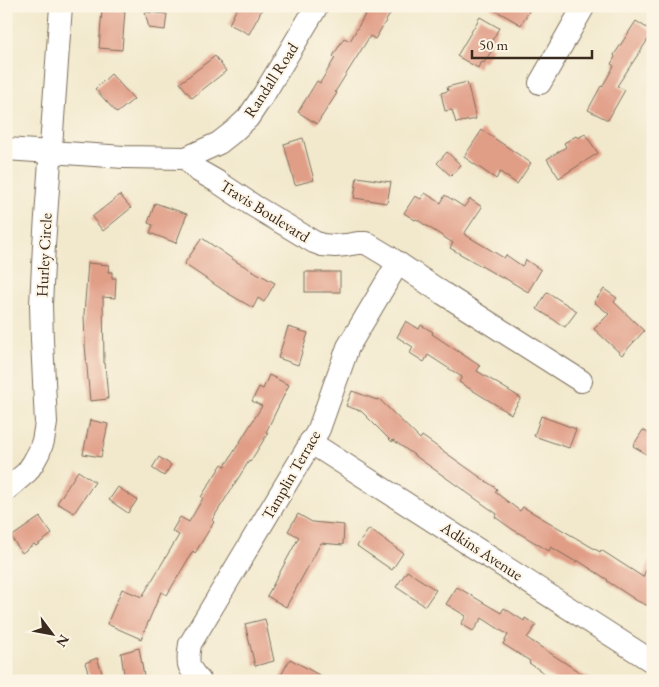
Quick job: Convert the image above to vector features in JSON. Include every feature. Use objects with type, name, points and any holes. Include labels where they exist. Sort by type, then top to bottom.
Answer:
[{"type":"street","name":"Hurley Circle","points":[[6,490],[27,472],[34,463],[39,452],[46,423],[41,305],[61,6]]},
{"type":"street","name":"Randall Road","points":[[186,158],[219,143],[248,118],[317,6]]},
{"type":"street","points":[[540,83],[584,6]]},
{"type":"street","points":[[6,149],[124,157],[186,158]]},
{"type":"street","name":"Travis Boulevard","points":[[186,158],[196,170],[314,242],[335,246],[366,243],[581,381]]},
{"type":"street","name":"Tamplin Terrace","points":[[200,681],[192,672],[189,664],[190,644],[319,429],[348,347],[398,263]]},
{"type":"street","name":"Adkins Avenue","points":[[310,442],[653,662]]},
{"type":"building","points":[[238,6],[264,6],[249,34],[229,24]]},
{"type":"building","points":[[370,6],[395,6],[375,39],[370,36],[317,124],[298,112],[317,81],[320,83],[344,38],[350,41]]},
{"type":"building","points":[[488,6],[532,6],[521,25]]},
{"type":"building","points":[[102,9],[125,11],[122,50],[99,48]]},
{"type":"building","points":[[145,12],[167,14],[165,30],[149,28]]},
{"type":"building","points":[[480,17],[499,28],[489,46],[493,48],[484,63],[481,61],[478,68],[457,56]]},
{"type":"building","points":[[636,21],[653,32],[617,86],[625,90],[608,120],[588,110],[614,66],[611,64],[615,57],[614,55]]},
{"type":"building","points":[[215,56],[226,71],[192,98],[180,83]]},
{"type":"building","points":[[111,74],[134,99],[117,113],[95,89]]},
{"type":"building","points":[[467,82],[476,119],[456,123],[452,110],[445,111],[441,93],[448,91],[447,87]]},
{"type":"building","points":[[482,130],[531,163],[517,184],[500,172],[496,179],[464,157]]},
{"type":"building","points":[[585,134],[598,153],[559,178],[547,159],[566,147],[564,143],[576,136],[578,138]]},
{"type":"building","points":[[303,138],[314,180],[295,185],[284,144]]},
{"type":"building","points":[[447,152],[461,165],[451,176],[437,163]]},
{"type":"building","points":[[357,177],[391,182],[387,203],[354,198]]},
{"type":"building","points":[[425,193],[441,203],[445,195],[464,207],[470,199],[482,207],[464,234],[504,258],[506,255],[522,266],[526,260],[541,270],[528,292],[450,248],[453,243],[404,213],[415,196],[421,199]]},
{"type":"building","points":[[120,195],[131,208],[103,231],[92,217]]},
{"type":"building","points":[[155,203],[187,214],[176,243],[150,233],[153,225],[148,223]]},
{"type":"building","points":[[202,238],[237,262],[275,283],[264,302],[258,298],[253,308],[184,264]]},
{"type":"building","points":[[88,263],[109,265],[108,272],[112,272],[112,278],[116,278],[115,298],[103,297],[104,363],[108,399],[90,401],[84,314]]},
{"type":"building","points":[[305,272],[340,272],[340,292],[305,292]]},
{"type":"building","points":[[604,289],[617,298],[614,302],[644,331],[622,355],[594,329],[609,314],[594,302]]},
{"type":"building","points":[[547,292],[577,311],[565,327],[537,309]]},
{"type":"building","points":[[406,321],[419,329],[421,325],[433,332],[432,334],[480,366],[477,371],[521,398],[511,414],[459,382],[462,377],[428,355],[424,362],[410,353],[413,347],[397,337]]},
{"type":"building","points":[[288,327],[308,333],[298,365],[278,358]]},
{"type":"building","points":[[269,375],[289,385],[266,432],[268,433],[212,520],[214,522],[195,553],[193,551],[167,595],[161,592],[141,639],[107,624],[122,589],[142,597],[179,535],[172,531],[180,517],[189,522],[203,498],[201,497],[222,464],[225,466],[262,406],[252,401],[259,387],[263,389]]},
{"type":"building","points":[[352,391],[377,400],[379,399],[420,439],[422,436],[497,489],[495,492],[520,511],[523,507],[600,552],[601,550],[643,577],[653,554],[653,608],[633,599],[577,560],[576,562],[551,547],[549,551],[495,517],[497,514],[393,440],[392,442],[361,411],[346,406]]},
{"type":"building","points":[[541,416],[576,429],[569,448],[534,436]]},
{"type":"building","points":[[90,420],[108,424],[101,457],[83,454]]},
{"type":"building","points":[[643,430],[653,436],[653,458],[633,446]]},
{"type":"building","points":[[159,457],[171,465],[164,476],[152,468]]},
{"type":"building","points":[[78,471],[95,482],[74,513],[57,503]]},
{"type":"building","points":[[118,487],[137,500],[128,513],[109,500]]},
{"type":"building","points":[[298,514],[312,522],[344,525],[343,545],[321,543],[286,607],[267,596],[299,537],[288,531]]},
{"type":"building","points":[[40,517],[52,534],[36,546],[34,544],[22,553],[11,537]]},
{"type":"building","points":[[369,529],[403,553],[392,570],[357,546]]},
{"type":"building","points":[[407,571],[436,590],[425,606],[396,587]]},
{"type":"building","points":[[457,587],[501,613],[504,608],[524,621],[525,618],[536,625],[527,638],[593,681],[556,681],[529,663],[530,661],[503,644],[508,635],[482,618],[473,631],[461,624],[466,616],[446,604]]},
{"type":"building","points":[[265,619],[274,661],[255,666],[245,624]]},
{"type":"building","points":[[139,648],[145,681],[125,681],[121,653]]},
{"type":"building","points":[[97,658],[105,681],[91,681],[85,663]]},
{"type":"building","points":[[290,659],[330,681],[278,681]]}]
